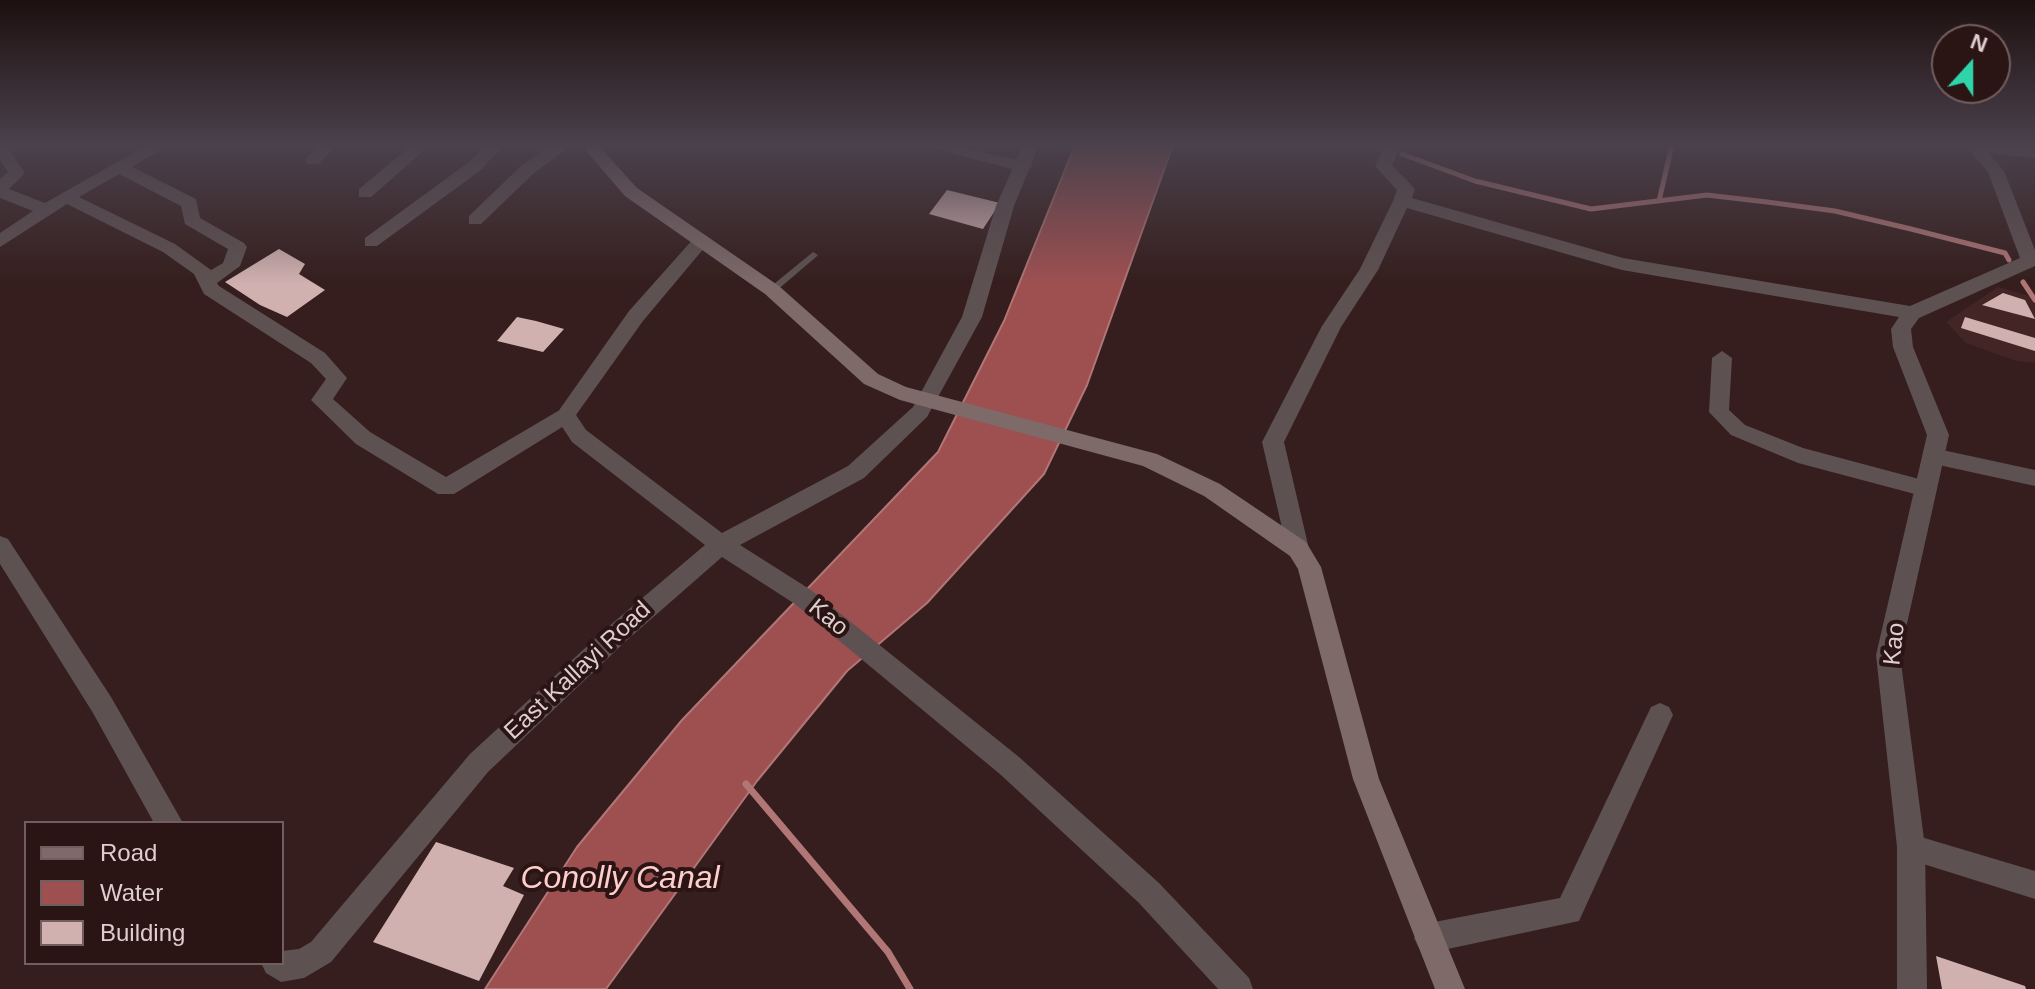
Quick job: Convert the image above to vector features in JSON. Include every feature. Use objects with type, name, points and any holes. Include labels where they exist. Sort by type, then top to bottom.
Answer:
[{"type":"main road","points":[[630,191],[772,290],[871,379],[916,404],[1119,449],[1212,490],[1298,549],[1309,567],[1366,779],[1450,989]]},
{"type":"street","points":[[3,191],[47,210]]},
{"type":"street","points":[[0,241],[77,191]]},
{"type":"street","points":[[166,191],[190,203],[191,220],[238,247],[231,266],[207,281]]},
{"type":"street","points":[[371,242],[441,191]]},
{"type":"street","points":[[475,220],[505,191]]},
{"type":"street","name":"East Kallayi Road","points":[[278,965],[304,963],[321,952],[479,763],[617,634],[721,545],[856,472],[916,404],[972,317],[1012,191]]},
{"type":"street","points":[[1298,549],[1273,442],[1332,326],[1369,270],[1405,191]]},
{"type":"street","points":[[1402,201],[1622,264],[1912,313],[2033,265],[2004,191]]},
{"type":"street","points":[[66,197],[169,248],[202,271],[211,290],[318,358],[337,378],[321,400],[363,438],[446,488],[565,416],[595,370],[701,241]]},
{"type":"street","name":"Kao","points":[[1912,313],[1901,329],[1903,347],[1938,435],[1888,655],[1911,847],[1912,989]]},
{"type":"street","points":[[1722,358],[1719,412],[1738,430],[1798,455],[1926,489]]},
{"type":"street","name":"Kao","points":[[565,416],[579,436],[721,545],[803,597],[1010,766],[1149,893],[1238,989]]},
{"type":"street","points":[[1933,456],[2035,478]]},
{"type":"street","points":[[0,545],[102,705],[168,821]]},
{"type":"street","points":[[1429,938],[1569,911],[1660,715]]},
{"type":"street","points":[[1911,847],[2035,885]]},
{"type":"lane","points":[[772,290],[813,255]]},
{"type":"shaded area","points":[[1998,287],[2030,296],[2035,305],[2035,363],[2016,361],[1966,343],[1946,322]]},
{"type":"water","name":"Conolly Canal","points":[[1056,191],[1156,191],[1087,385],[1044,474],[927,603],[847,671],[757,781],[606,989],[485,989],[577,847],[682,720],[938,452],[1004,321]]},
{"type":"building","points":[[946,191],[1000,203],[983,229],[929,214]]},
{"type":"building","points":[[279,249],[305,264],[299,274],[325,290],[287,317],[260,305],[225,282]]},
{"type":"building","points":[[2003,293],[2025,300],[2035,319],[1982,305]]},
{"type":"building","points":[[517,317],[564,329],[543,352],[497,341]]},
{"type":"building","points":[[1965,317],[2035,338],[2035,351],[1961,328]]},
{"type":"building","points":[[436,842],[514,868],[503,886],[524,895],[479,981],[373,942]]},
{"type":"building","points":[[1936,956],[2025,986],[2026,989],[1942,989]]},
{"type":"waterway","points":[[1517,191],[1591,209],[1659,201]]},
{"type":"waterway","points":[[1659,201],[1661,191]]},
{"type":"waterway","name":"Conolly Canal","points":[[1659,201],[1707,195],[1835,211],[2005,253],[2009,260]]},
{"type":"waterway","points":[[2023,282],[2035,300]]},
{"type":"waterway","points":[[746,784],[888,952],[910,989]]}]
